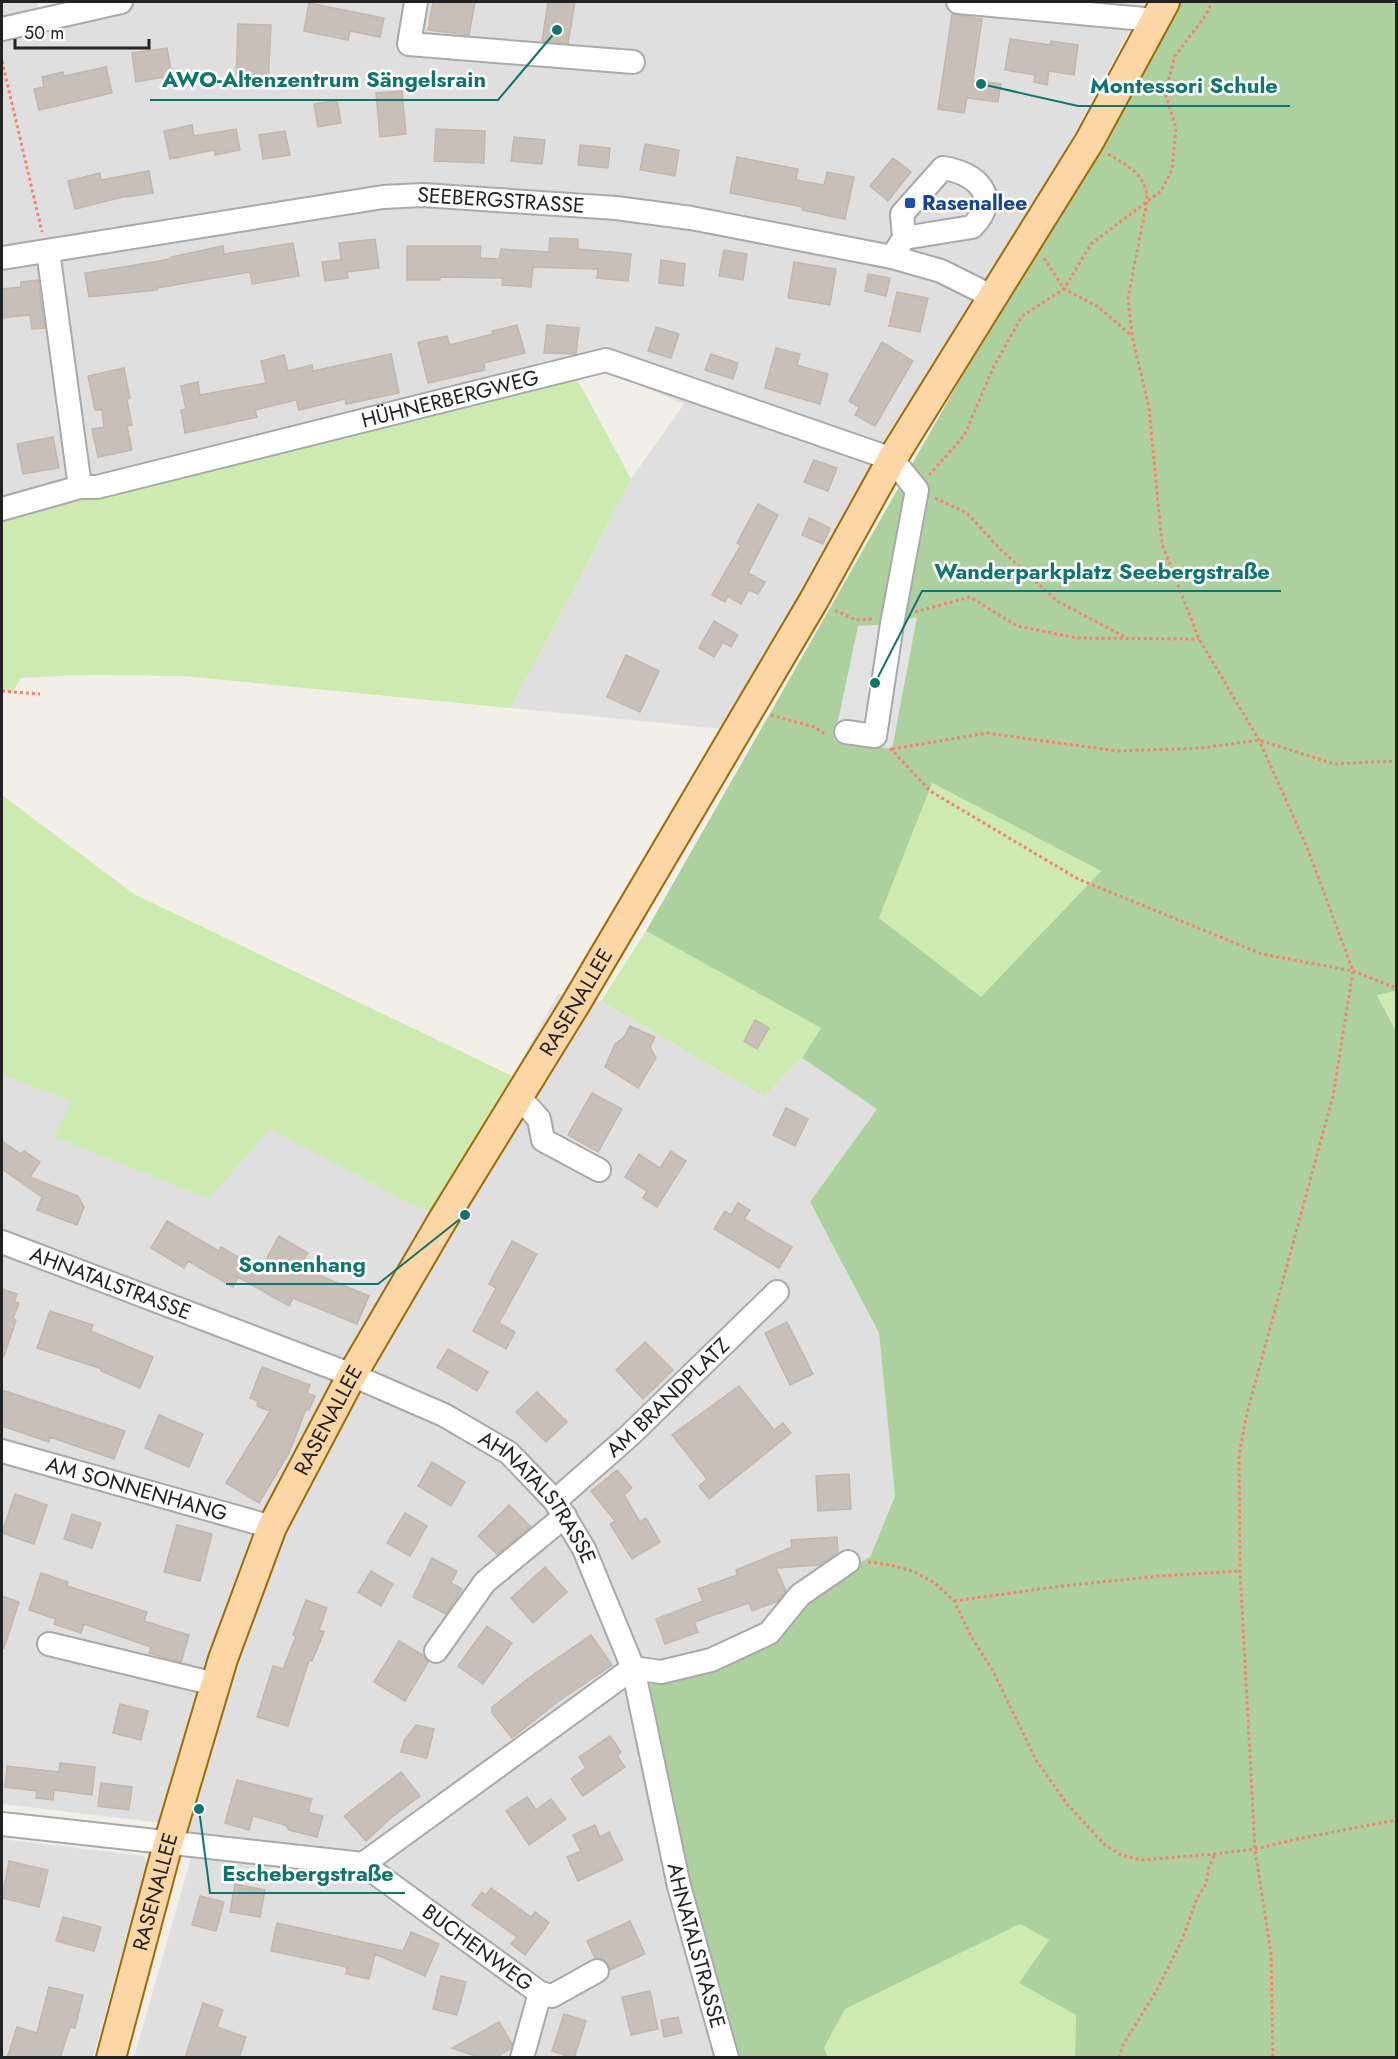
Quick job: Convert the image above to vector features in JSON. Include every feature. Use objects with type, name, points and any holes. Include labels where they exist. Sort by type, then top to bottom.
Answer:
[{"type":"main road","name":"RASENALLEE","points":[[111,2058],[168,1844],[215,1684],[272,1527],[352,1374],[442,1221],[575,1005],[814,600],[892,459],[1089,142],[1160,11]]},
{"type":"street","points":[[2,29],[121,2]]},
{"type":"street","points":[[416,2],[409,44],[633,62]]},
{"type":"street","points":[[958,2],[1160,11]]},
{"type":"street","name":"SEEBERGSTRASSE","points":[[2,258],[383,197],[423,195],[616,208],[898,248],[993,297]]},
{"type":"street","points":[[48,251],[80,487]]},
{"type":"street","name":"HÜHNERBERGWEG","points":[[2,508],[80,487],[97,487],[606,360],[892,459]]},
{"type":"street","points":[[846,732],[875,736],[893,617],[917,490],[892,459]]},
{"type":"street","points":[[519,1097],[539,1119],[543,1140],[599,1170]]},
{"type":"street","name":"AHNATALSTRASSE","points":[[2,1242],[352,1374],[444,1415],[509,1453],[560,1509],[584,1549],[633,1668],[679,1886],[727,2058]]},
{"type":"street","name":"AM BRANDPLATZ","points":[[436,1651],[485,1582],[777,1292]]},
{"type":"street","name":"AM SONNENHANG","points":[[2,1451],[272,1527]]},
{"type":"street","points":[[2,1824],[363,1864],[633,1668],[662,1672],[711,1660],[769,1633],[800,1595],[848,1562]]},
{"type":"street","points":[[49,1644],[215,1684]]},
{"type":"street","name":"BUCHENWEG","points":[[363,1864],[540,1993],[522,2058]]},
{"type":"street","points":[[540,1993],[552,1996],[597,1971]]},
{"type":"path","points":[[1127,638],[1057,601],[999,548],[967,513],[917,490],[964,436],[994,366],[1022,315],[1064,289],[1091,244],[1161,191],[1172,170],[1176,128],[1165,93],[1175,56],[1206,15],[1212,2]]},
{"type":"path","points":[[2,61],[48,251]]},
{"type":"path","points":[[1089,142],[1134,170],[1147,187],[1147,201],[1128,298],[1132,336],[1149,408],[1162,544],[1199,639],[1259,740],[1307,847],[1353,971],[1333,1096],[1242,1434],[1239,1455],[1240,1571],[1255,1849],[1272,1954],[1273,2058]]},
{"type":"path","points":[[1030,237],[1064,289],[1097,306],[1132,336]]},
{"type":"path","points":[[814,600],[856,620],[893,617],[970,597],[1017,626],[1077,638],[1199,639]]},
{"type":"path","points":[[2,691],[40,694]]},
{"type":"path","points":[[749,708],[814,727],[834,740],[846,732]]},
{"type":"path","points":[[1396,761],[1335,764],[1259,740],[1201,748],[1117,751],[986,733],[892,749],[930,791],[1078,879],[1262,954],[1353,971],[1396,988]]},
{"type":"path","points":[[848,1562],[890,1565],[913,1571],[935,1583],[954,1601],[972,1638],[993,1671],[1036,1761],[1067,1804],[1104,1844],[1121,1855],[1142,1860],[1255,1849],[1396,1820]]},
{"type":"path","points":[[954,1601],[1062,1586],[1240,1571]]},
{"type":"path","points":[[1119,2058],[1123,2045],[1157,1990],[1182,1940],[1197,1898],[1206,1884],[1209,1867],[1215,1854]]},
{"type":"shaded area","points":[[2,2],[37,2],[38,15],[96,2],[1145,2],[986,299],[731,730],[511,708],[631,479],[684,404],[602,369],[2,513]]},
{"type":"shaded area","points":[[917,617],[892,749],[834,740],[858,626],[892,624]]},
{"type":"shaded area","points":[[558,994],[601,1001],[764,1097],[802,1058],[877,1109],[810,1202],[879,1333],[895,1496],[870,1557],[833,1578],[717,2057],[134,2057],[198,1834],[154,1822],[2,1804],[2,1075],[72,1101],[54,1137],[270,1128],[395,1196],[430,1211],[521,1061]]},
{"type":"shaded area","points":[[2,1839],[144,1856],[147,1865],[93,2057],[2,2058]]},
{"type":"green space","points":[[1180,2],[1396,2],[1396,991],[1377,995],[1396,1031],[1396,2057],[1075,2057],[1076,2015],[1019,1983],[1049,1940],[1020,1924],[845,2009],[824,2048],[828,2057],[717,2057],[650,1685],[691,1674],[802,1605],[833,1578],[870,1557],[895,1496],[879,1333],[810,1202],[877,1109],[802,1058],[821,1028],[646,931],[969,364],[1118,119]],"holes":[[[932,783],[1101,871],[981,997],[879,918]]]},
{"type":"green space","points":[[575,375],[631,479],[511,708],[183,676],[76,675],[21,678],[13,692],[2,691],[2,513]]},
{"type":"green space","points":[[931,783],[1101,871],[981,998],[879,918]]},
{"type":"green space","points":[[2,795],[134,894],[512,1076],[430,1212],[395,1196],[270,1129],[208,1199],[54,1137],[71,1101],[2,1075]]},
{"type":"green space","points":[[646,931],[821,1028],[802,1058],[764,1097],[601,1001]]},
{"type":"green space","points":[[1396,991],[1396,1031],[1377,994]]},
{"type":"green space","points":[[1020,1924],[1049,1940],[1019,1983],[1076,2015],[1075,2057],[829,2058],[824,2048],[845,2009]]},
{"type":"building","points":[[433,2],[475,2],[469,35],[428,30]]},
{"type":"building","points":[[548,2],[575,2],[568,43],[542,41]]},
{"type":"building","points":[[309,3],[384,18],[380,37],[350,31],[348,40],[304,31]]},
{"type":"building","points":[[952,14],[982,19],[973,80],[1001,84],[998,102],[967,98],[964,113],[938,109]]},
{"type":"building","points":[[238,24],[271,25],[268,85],[236,83]]},
{"type":"building","points":[[1010,39],[1051,45],[1051,41],[1078,45],[1074,75],[1049,71],[1047,85],[1034,82],[1035,75],[1005,70]]},
{"type":"building","points":[[167,48],[172,76],[136,82],[132,53]]},
{"type":"building","points":[[106,67],[112,93],[39,110],[34,89],[44,87],[42,77],[63,72],[64,76]]},
{"type":"building","points":[[402,91],[406,134],[380,137],[376,93]]},
{"type":"building","points":[[337,100],[341,123],[318,127],[314,104]]},
{"type":"building","points":[[192,125],[194,136],[236,129],[240,150],[215,155],[214,150],[170,159],[164,131]]},
{"type":"building","points":[[436,129],[485,131],[484,163],[434,161]]},
{"type":"building","points":[[285,131],[290,155],[263,159],[259,135]]},
{"type":"building","points":[[514,137],[545,140],[542,164],[511,161]]},
{"type":"building","points":[[645,144],[679,150],[675,176],[640,170]]},
{"type":"building","points":[[580,145],[610,148],[608,168],[578,165]]},
{"type":"building","points":[[737,157],[798,169],[796,180],[824,185],[827,172],[854,177],[845,219],[802,210],[803,207],[730,193]]},
{"type":"building","points":[[893,158],[911,172],[888,201],[870,186]]},
{"type":"building","points":[[149,171],[153,193],[127,196],[75,209],[68,181],[100,173],[101,180]]},
{"type":"building","points":[[550,238],[578,239],[578,249],[631,254],[628,281],[597,278],[598,269],[533,267],[531,287],[502,285],[503,278],[440,277],[440,280],[407,280],[407,246],[481,246],[480,258],[499,259],[501,249],[549,252]]},
{"type":"building","points":[[375,239],[379,268],[347,272],[348,278],[325,281],[322,262],[341,260],[339,243]]},
{"type":"building","points":[[293,243],[299,276],[252,284],[250,272],[157,288],[157,290],[89,297],[85,273],[171,259],[171,257],[223,246],[224,254]]},
{"type":"building","points":[[724,250],[747,254],[743,280],[719,276]]},
{"type":"building","points":[[661,260],[685,264],[683,286],[659,283]]},
{"type":"building","points":[[794,262],[836,269],[830,305],[788,298]]},
{"type":"building","points":[[868,274],[890,278],[886,296],[865,291]]},
{"type":"building","points":[[38,280],[45,328],[32,329],[30,315],[2,318],[2,289],[21,287],[21,282]]},
{"type":"building","points":[[897,292],[928,298],[920,332],[889,326]]},
{"type":"building","points":[[517,325],[525,353],[484,363],[485,370],[428,383],[418,342],[447,336],[450,345]]},
{"type":"building","points":[[547,325],[579,328],[576,354],[544,353]]},
{"type":"building","points":[[656,327],[679,334],[671,358],[648,351]]},
{"type":"building","points":[[882,342],[913,361],[875,426],[855,415],[859,407],[849,401]]},
{"type":"building","points":[[776,348],[800,354],[797,365],[828,374],[820,404],[765,388]]},
{"type":"building","points":[[391,354],[399,393],[346,404],[345,399],[299,410],[296,400],[255,410],[257,417],[185,433],[181,410],[186,409],[181,386],[198,382],[200,395],[266,383],[261,361],[284,355],[288,371],[312,365],[313,371]]},
{"type":"building","points":[[711,354],[738,363],[733,379],[705,370]]},
{"type":"building","points":[[124,368],[130,398],[127,400],[132,425],[127,426],[132,450],[98,457],[92,429],[104,427],[102,410],[95,410],[88,376]]},
{"type":"building","points":[[53,437],[59,468],[23,474],[17,444]]},
{"type":"building","points":[[814,460],[837,468],[828,491],[804,482]]},
{"type":"building","points":[[758,504],[778,515],[748,573],[765,582],[758,594],[749,590],[741,604],[728,596],[725,602],[712,595],[741,545],[737,543]]},
{"type":"building","points":[[809,518],[830,528],[823,544],[802,535]]},
{"type":"building","points":[[714,621],[738,635],[731,647],[723,642],[714,657],[699,648]]},
{"type":"building","points":[[626,655],[659,671],[640,712],[607,697]]},
{"type":"building","points":[[755,1020],[769,1028],[757,1049],[744,1041]]},
{"type":"building","points":[[630,1026],[655,1037],[650,1047],[656,1058],[638,1088],[605,1067],[615,1044],[624,1037]]},
{"type":"building","points":[[592,1093],[622,1109],[598,1152],[568,1135]]},
{"type":"building","points":[[786,1108],[808,1119],[795,1146],[773,1135]]},
{"type":"building","points":[[2,1141],[21,1154],[24,1151],[40,1162],[30,1177],[78,1196],[84,1207],[77,1225],[37,1210],[42,1197],[2,1169]]},
{"type":"building","points":[[671,1151],[686,1161],[657,1207],[643,1198],[647,1191],[625,1177],[639,1154],[660,1168]]},
{"type":"building","points":[[738,1203],[750,1210],[744,1219],[792,1247],[779,1268],[714,1229],[725,1211],[731,1215]]},
{"type":"building","points":[[167,1221],[219,1251],[221,1247],[260,1270],[279,1236],[308,1253],[299,1267],[369,1296],[357,1324],[293,1298],[289,1306],[238,1277],[233,1287],[188,1261],[184,1268],[151,1248]]},
{"type":"building","points":[[512,1241],[537,1254],[499,1323],[515,1332],[506,1349],[473,1331],[496,1288],[489,1284]]},
{"type":"building","points":[[2,1289],[17,1294],[14,1302],[19,1303],[4,1356],[2,1356]]},
{"type":"building","points":[[50,1311],[93,1325],[91,1331],[153,1357],[140,1388],[101,1371],[102,1369],[37,1348]]},
{"type":"building","points":[[787,1322],[813,1374],[790,1385],[765,1333]]},
{"type":"building","points":[[645,1342],[673,1370],[643,1399],[616,1370]]},
{"type":"building","points":[[448,1349],[488,1372],[477,1391],[437,1367]]},
{"type":"building","points":[[262,1367],[310,1385],[307,1393],[315,1396],[309,1410],[306,1409],[289,1453],[259,1503],[226,1483],[270,1411],[257,1406],[258,1401],[250,1398]]},
{"type":"building","points":[[739,1386],[774,1430],[783,1423],[791,1433],[709,1499],[699,1486],[707,1479],[672,1435]]},
{"type":"building","points":[[2,1390],[125,1431],[114,1459],[50,1437],[49,1442],[2,1426]]},
{"type":"building","points":[[537,1392],[567,1422],[546,1442],[516,1412]]},
{"type":"building","points":[[159,1415],[203,1434],[189,1467],[145,1448]]},
{"type":"building","points":[[432,1462],[465,1482],[451,1506],[418,1486]]},
{"type":"building","points":[[617,1470],[632,1488],[624,1495],[640,1522],[646,1518],[660,1542],[632,1559],[610,1524],[615,1521],[591,1491]]},
{"type":"building","points":[[849,1474],[851,1509],[818,1511],[816,1476]]},
{"type":"building","points":[[15,1494],[47,1505],[34,1544],[2,1533]]},
{"type":"building","points":[[509,1505],[531,1527],[497,1554],[478,1536]]},
{"type":"building","points":[[405,1513],[427,1526],[410,1556],[387,1543]]},
{"type":"building","points":[[72,1514],[101,1523],[92,1548],[64,1539]]},
{"type":"building","points":[[177,1525],[212,1534],[200,1581],[164,1572]]},
{"type":"building","points":[[837,1537],[838,1552],[820,1565],[776,1568],[786,1591],[778,1601],[752,1611],[749,1603],[694,1622],[698,1632],[665,1644],[656,1619],[703,1601],[698,1589],[737,1575],[736,1570],[792,1547],[791,1540]]},
{"type":"building","points":[[432,1558],[457,1571],[451,1583],[462,1589],[446,1614],[413,1597]]},
{"type":"building","points":[[545,1567],[567,1592],[533,1623],[511,1598]]},
{"type":"building","points":[[371,1571],[393,1584],[381,1606],[358,1592]]},
{"type":"building","points":[[41,1573],[68,1582],[67,1586],[147,1612],[144,1621],[189,1635],[181,1662],[149,1653],[151,1647],[84,1624],[81,1633],[54,1624],[56,1619],[29,1610]]},
{"type":"building","points":[[2,1596],[19,1602],[4,1648],[2,1648]]},
{"type":"building","points":[[306,1600],[327,1608],[319,1630],[324,1632],[312,1661],[309,1660],[288,1726],[257,1717],[273,1666],[283,1669],[296,1636],[293,1635]]},
{"type":"building","points":[[487,1626],[512,1643],[483,1684],[458,1666]]},
{"type":"building","points":[[591,1635],[612,1665],[556,1703],[512,1738],[492,1713],[492,1707],[537,1672]]},
{"type":"building","points":[[399,1641],[423,1655],[428,1662],[405,1701],[374,1682]]},
{"type":"building","points":[[120,1704],[148,1711],[141,1740],[113,1733]]},
{"type":"building","points":[[416,1725],[434,1729],[427,1758],[401,1752],[404,1741]]},
{"type":"building","points":[[610,1736],[621,1752],[617,1756],[625,1767],[583,1796],[571,1779],[586,1768],[579,1757]]},
{"type":"building","points":[[60,1763],[95,1767],[92,1795],[54,1790],[53,1800],[36,1798],[37,1791],[5,1787],[7,1766],[59,1772]]},
{"type":"building","points":[[401,1772],[420,1796],[366,1841],[344,1816]]},
{"type":"building","points":[[237,1780],[312,1799],[308,1812],[323,1816],[317,1837],[289,1830],[285,1825],[253,1816],[249,1830],[225,1823]]},
{"type":"building","points":[[101,1783],[132,1787],[129,1810],[98,1806]]},
{"type":"building","points":[[527,1797],[536,1810],[551,1799],[566,1819],[529,1845],[506,1811]]},
{"type":"building","points":[[595,1825],[600,1837],[609,1832],[623,1860],[578,1881],[567,1857],[581,1851],[573,1835]]},
{"type":"building","points":[[9,1861],[48,1870],[39,1907],[2,1898]]},
{"type":"building","points":[[235,1884],[265,1890],[260,1917],[230,1912]]},
{"type":"building","points":[[491,1888],[531,1917],[535,1912],[549,1923],[525,1955],[511,1944],[517,1937],[472,1905],[482,1892],[486,1895]]},
{"type":"building","points":[[200,1896],[224,1902],[216,1931],[192,1925]]},
{"type":"building","points":[[63,1917],[101,1927],[94,1951],[56,1941]]},
{"type":"building","points":[[630,1921],[645,1954],[610,1970],[604,1960],[595,1958],[587,1941]]},
{"type":"building","points":[[277,1923],[403,1951],[411,1932],[439,1944],[425,1976],[375,1954],[369,1979],[346,1974],[347,1967],[271,1951]]},
{"type":"building","points":[[441,1976],[466,1982],[457,2015],[433,2009]]},
{"type":"building","points":[[49,1987],[83,1995],[75,2028],[70,2027],[60,2058],[7,2058],[17,2027],[37,2033]]},
{"type":"building","points":[[650,1991],[658,2029],[631,2035],[622,1997]]},
{"type":"building","points":[[203,2003],[223,2010],[217,2027],[246,2037],[239,2058],[185,2058]]},
{"type":"building","points":[[564,2014],[586,2021],[574,2058],[552,2051]]},
{"type":"building","points":[[678,2017],[682,2033],[664,2037],[661,2020]]},
{"type":"building","points":[[499,2022],[512,2044],[510,2049],[495,2058],[481,2058],[452,2048]]},
{"type":"place","name":"AWO-Altenzentrum Sängelsrain","points":[[557,30]]},
{"type":"place","name":"Montessori Schule","points":[[981,84]]},
{"type":"place","name":"Rasenallee","points":[[910,203]]},
{"type":"place","name":"Wanderparkplatz Seebergstraße","points":[[875,683]]},
{"type":"place","name":"Sonnenhang","points":[[465,1215]]},
{"type":"place","name":"Eschebergstraße","points":[[199,1809]]}]
